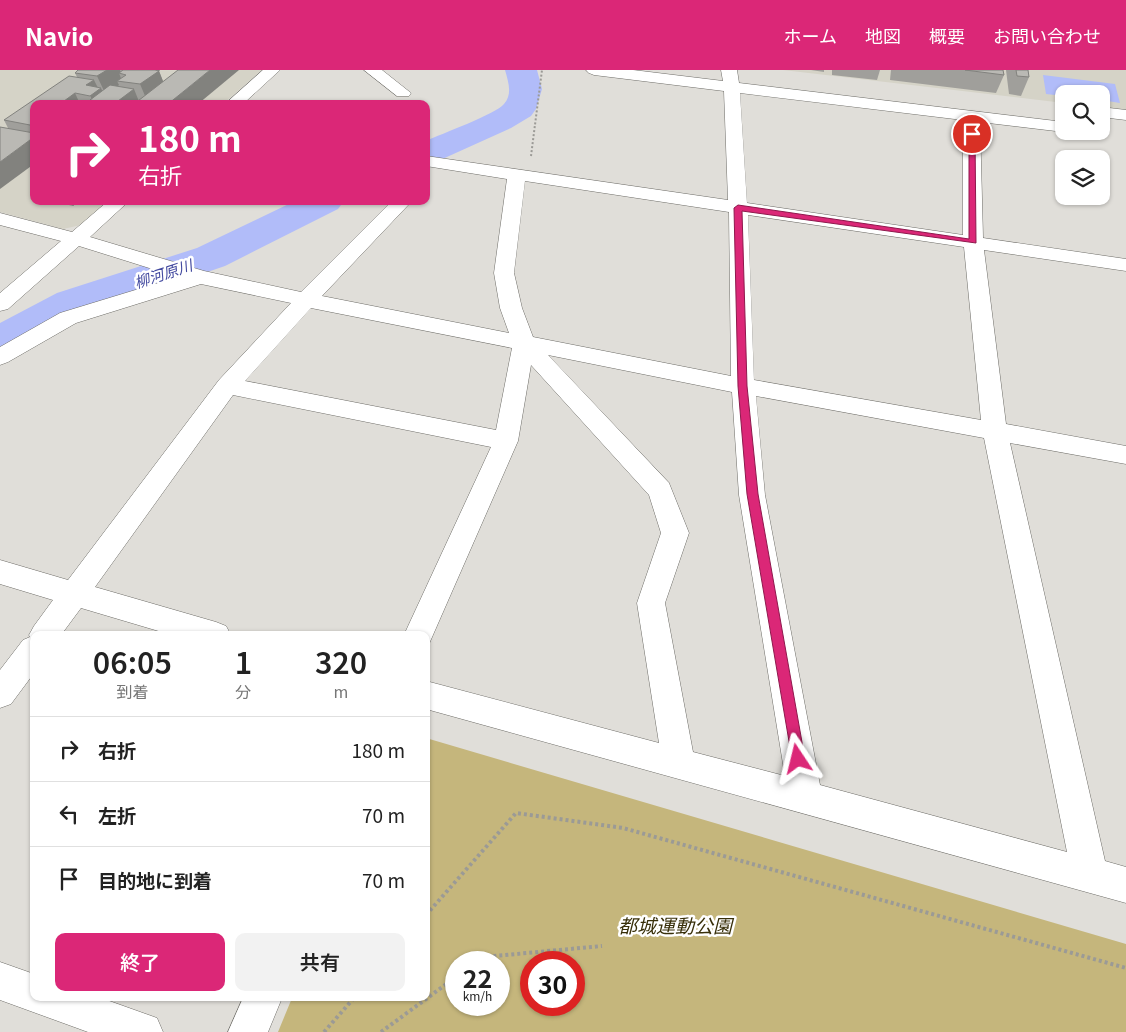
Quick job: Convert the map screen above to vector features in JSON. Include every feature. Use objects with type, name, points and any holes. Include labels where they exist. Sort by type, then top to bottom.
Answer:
[{"type":"street","points":[[238,100],[272,70]]},
{"type":"street","points":[[372,70],[403,93]]},
{"type":"street","points":[[594,70],[731,78],[971,116],[1055,126]]},
{"type":"street","points":[[731,78],[738,208],[743,386],[752,494],[805,797]]},
{"type":"street","points":[[1110,113],[1126,115]]},
{"type":"street","points":[[971,116],[973,242],[995,433],[1090,875]]},
{"type":"street","points":[[433,162],[1126,265]]},
{"type":"street","points":[[523,175],[504,273],[511,308],[524,343],[660,490],[675,533],[651,603],[679,764]]},
{"type":"street","points":[[0,304],[115,205]]},
{"type":"street","points":[[47,631],[227,386],[306,300],[398,205]]},
{"type":"street","points":[[0,219],[76,239],[197,276],[306,300],[743,386],[995,433],[1126,455]]},
{"type":"street","points":[[0,357],[68,318],[197,276]]},
{"type":"street","points":[[421,631],[506,441],[524,343]]},
{"type":"street","points":[[227,386],[506,441]]},
{"type":"street","points":[[0,572],[202,631]]},
{"type":"street","points":[[0,694],[30,654]]},
{"type":"street","points":[[430,697],[1126,885]]},
{"type":"street","points":[[0,981],[30,992]]},
{"type":"street","points":[[55,1001],[143,1032]]},
{"type":"street","points":[[248,1032],[261,1001]]},
{"type":"path","points":[[523,175],[542,70]]},
{"type":"path","points":[[430,910],[516,813],[623,828],[1126,968]]},
{"type":"path","points":[[510,955],[602,946]]},
{"type":"path","points":[[430,996],[445,985]]},
{"type":"path","points":[[324,1032],[351,1001]]},
{"type":"path","points":[[381,1032],[423,1001]]},
{"type":"shaded area","points":[[0,70],[262,70],[228,100],[30,100],[30,205],[104,205],[81,225],[63,229],[0,212]]},
{"type":"shaded area","points":[[783,70],[1126,70],[1126,111],[1110,109],[1110,85],[1055,85],[1055,102]]},
{"type":"green space","name":"都城運動公園","points":[[430,739],[1126,944],[1126,1032],[278,1032],[291,1001],[430,1001]]},
{"type":"water","points":[[1043,75],[1115,84],[1120,103],[1110,101],[1110,85],[1055,85],[1055,95],[1046,94]]},
{"type":"building","points":[[78,70],[107,70],[97,76],[75,73]]},
{"type":"building","points":[[123,70],[159,71],[140,84],[117,81],[126,75],[119,73]]},
{"type":"building","points":[[178,70],[210,70],[173,100],[139,100]]},
{"type":"building","points":[[965,70],[1003,70],[1004,75]]},
{"type":"building","points":[[1016,70],[1028,70],[1029,77],[1017,76]]},
{"type":"building","points":[[69,76],[94,80],[86,85],[101,88],[90,96],[75,93],[65,100],[34,100]]},
{"type":"building","points":[[110,85],[134,89],[119,100],[90,100]]},
{"type":"building","points":[[30,102],[30,125],[4,120]]},
{"type":"building","points":[[0,127],[30,132],[30,140],[0,162]]},
{"type":"waterway","name":"柳河原川","points":[[430,152],[499,121],[519,109],[526,89],[521,70]]},
{"type":"waterway","name":"柳河原川","points":[[0,341],[72,303],[211,257],[317,205]]},
{"type":"route","points":[[798,759],[752,494],[743,386],[738,208],[973,242],[972,134]]}]
